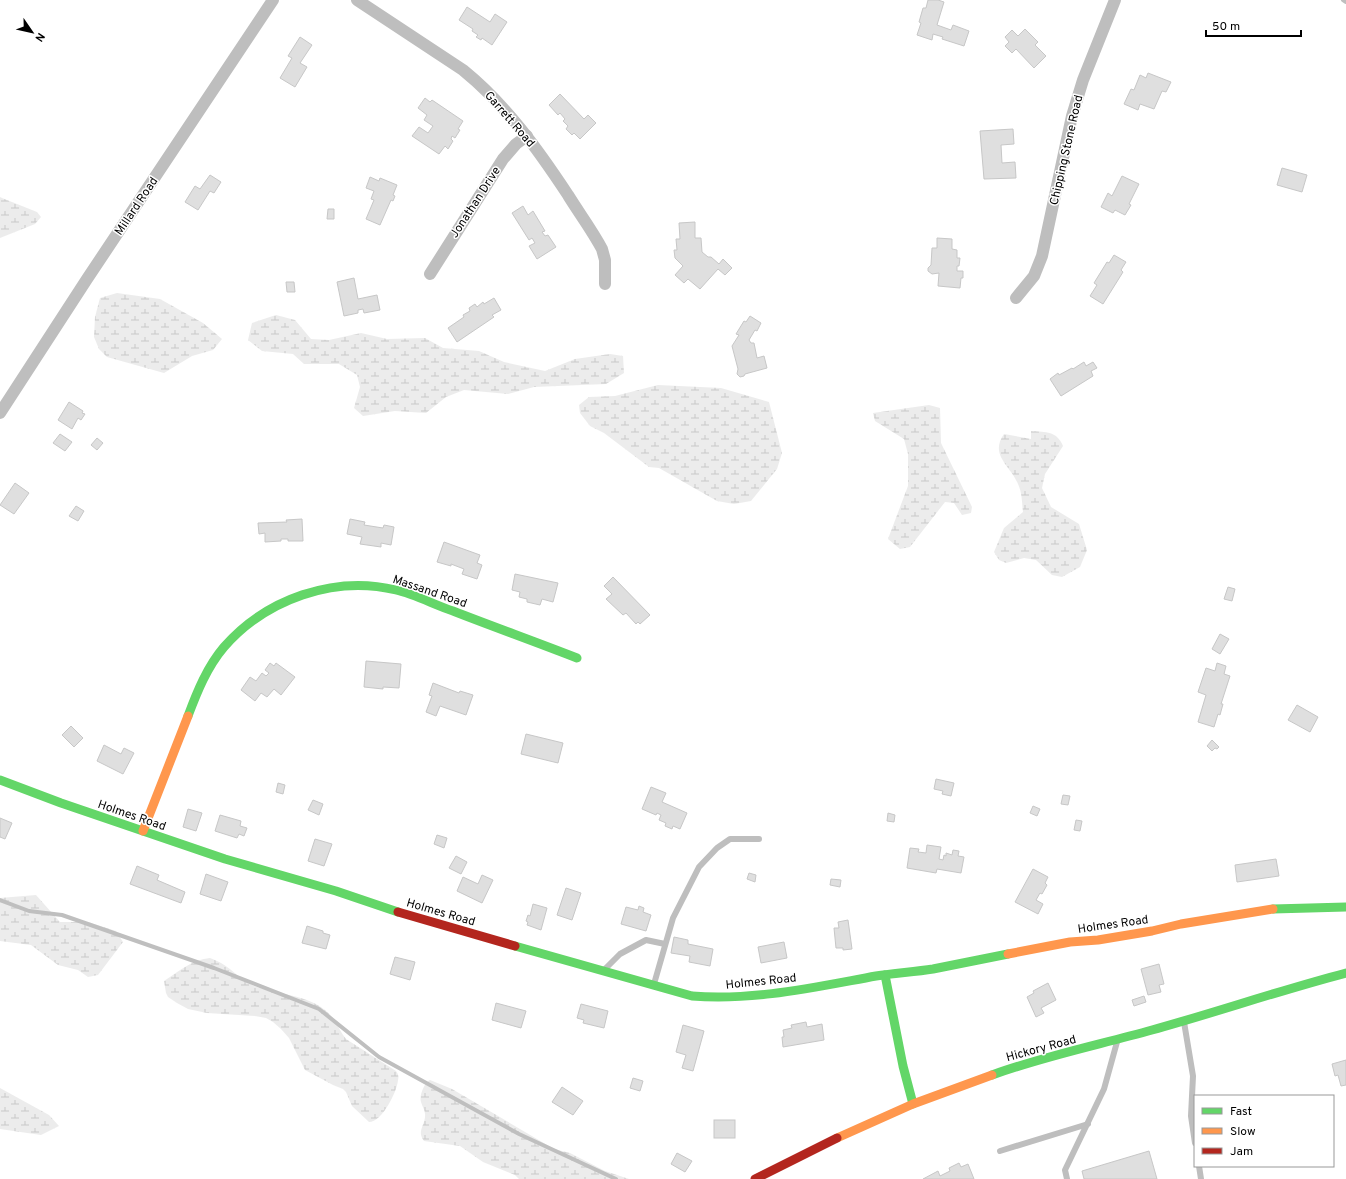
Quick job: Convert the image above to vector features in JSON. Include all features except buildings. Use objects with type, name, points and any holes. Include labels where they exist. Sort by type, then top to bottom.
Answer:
[{"type":"street","name":"Millard Road","points":[[0,413],[87,279],[273,0]]},
{"type":"street","name":"Garrett Road","points":[[357,0],[463,70],[503,108],[548,164],[602,249],[605,260],[606,284]]},
{"type":"street","name":"Chipping Stone Road","points":[[1016,298],[1034,276],[1042,256],[1074,110],[1083,80],[1115,0]]},
{"type":"street","name":"Jonathan Drive","points":[[430,274],[503,159],[516,144],[527,136]]},
{"type":"street","name":"Massand Road","points":[[143,831],[201,685],[213,662],[227,643],[248,624],[275,605],[304,594],[336,585],[365,586],[396,590],[576,658]]},
{"type":"street","name":"Holmes Road","points":[[0,780],[143,831],[291,879],[336,891],[414,917],[692,996],[717,998],[745,997],[819,987],[877,976],[984,960],[1000,955],[1070,942],[1098,940],[1276,908],[1346,907]]},
{"type":"street","name":"Hickory Road","points":[[755,1179],[841,1136],[913,1104],[1022,1064],[1118,1039],[1346,973]]},
{"type":"street","points":[[885,976],[903,1066],[913,1104]]},
{"type":"lane","points":[[654,986],[673,918],[700,867],[717,848],[730,839],[759,839]]},
{"type":"lane","points":[[604,971],[620,954],[646,940],[665,944]]},
{"type":"lane","points":[[1183,1020],[1193,1076],[1191,1116],[1194,1136]]},
{"type":"lane","points":[[1068,1179],[1065,1170],[1104,1089],[1118,1039]]},
{"type":"lane","points":[[1000,1151],[1088,1124]]},
{"type":"lane","points":[[1199,1167],[1201,1179]]},
{"type":"green space","points":[[0,197],[37,212],[41,217],[35,224],[0,238]]},
{"type":"green space","points":[[117,293],[160,299],[203,323],[222,339],[213,350],[192,356],[164,373],[107,357],[99,349],[94,337],[95,317],[100,298]]},
{"type":"green space","points":[[276,315],[295,320],[311,339],[329,340],[361,333],[387,339],[425,338],[443,348],[479,351],[504,362],[545,371],[575,359],[610,354],[623,356],[624,373],[606,384],[534,387],[508,394],[464,390],[446,397],[426,413],[395,411],[363,416],[354,408],[360,387],[357,375],[339,364],[304,364],[293,354],[262,351],[248,340],[252,323]]},
{"type":"green space","points":[[658,385],[721,388],[769,402],[782,453],[777,469],[751,501],[734,504],[717,501],[659,468],[649,467],[604,433],[590,426],[580,413],[579,405],[589,397],[615,396]]},
{"type":"green space","points":[[929,405],[940,408],[941,443],[972,507],[971,513],[962,515],[954,503],[945,502],[910,547],[900,549],[888,539],[908,486],[908,454],[904,439],[875,421],[873,413]]},
{"type":"green space","points":[[1031,431],[1050,433],[1058,437],[1061,441],[1063,446],[1045,474],[1042,488],[1051,507],[1079,524],[1087,550],[1080,567],[1062,577],[1052,575],[1036,560],[1024,558],[1006,563],[999,560],[994,552],[1004,528],[1023,512],[1022,498],[1019,487],[1000,454],[1000,441],[1004,434],[1031,439]]},
{"type":"green space","points":[[36,895],[60,922],[88,922],[116,931],[123,942],[98,975],[88,977],[78,970],[58,965],[31,945],[0,941],[0,898]]},
{"type":"green space","points":[[210,958],[221,963],[254,986],[307,1000],[316,1004],[333,1018],[346,1039],[396,1071],[398,1077],[395,1092],[384,1112],[374,1121],[369,1122],[352,1106],[346,1092],[343,1089],[305,1070],[289,1038],[273,1022],[266,1018],[207,1013],[188,1009],[168,997],[164,981],[192,963]]},
{"type":"green space","points":[[430,1080],[452,1089],[554,1149],[570,1153],[605,1171],[629,1179],[519,1179],[515,1175],[483,1162],[460,1146],[424,1141],[421,1131],[425,1118],[425,1111],[421,1102],[421,1093]]},
{"type":"green space","points":[[0,1088],[49,1115],[59,1126],[41,1135],[0,1129]]},
{"type":"waterway","points":[[0,900],[29,911],[62,915],[214,968],[319,1009],[379,1057],[519,1134],[616,1179]]},
{"type":"traffic: fast","points":[[188,716],[212,663],[224,647],[241,630],[260,616],[281,604],[302,595],[325,589],[349,586],[373,586],[396,590],[577,658]]},
{"type":"traffic: fast","points":[[0,780],[61,803],[225,859],[336,891],[398,912]]},
{"type":"traffic: fast","points":[[1273,909],[1346,907]]},
{"type":"traffic: fast","points":[[515,946],[692,996],[715,997],[738,997],[784,992],[876,976],[933,969],[1008,954]]},
{"type":"traffic: fast","points":[[992,1075],[1031,1062],[1152,1030],[1346,973]]},
{"type":"traffic: fast","points":[[885,975],[903,1066],[913,1104]]},
{"type":"traffic: slow","points":[[143,831],[188,716]]},
{"type":"traffic: slow","points":[[1008,954],[1070,942],[1098,940],[1152,931],[1181,924],[1273,909]]},
{"type":"traffic: slow","points":[[837,1138],[913,1104],[992,1075]]},
{"type":"traffic: jam","points":[[398,912],[515,946]]},
{"type":"traffic: jam","points":[[755,1179],[837,1138]]}]
